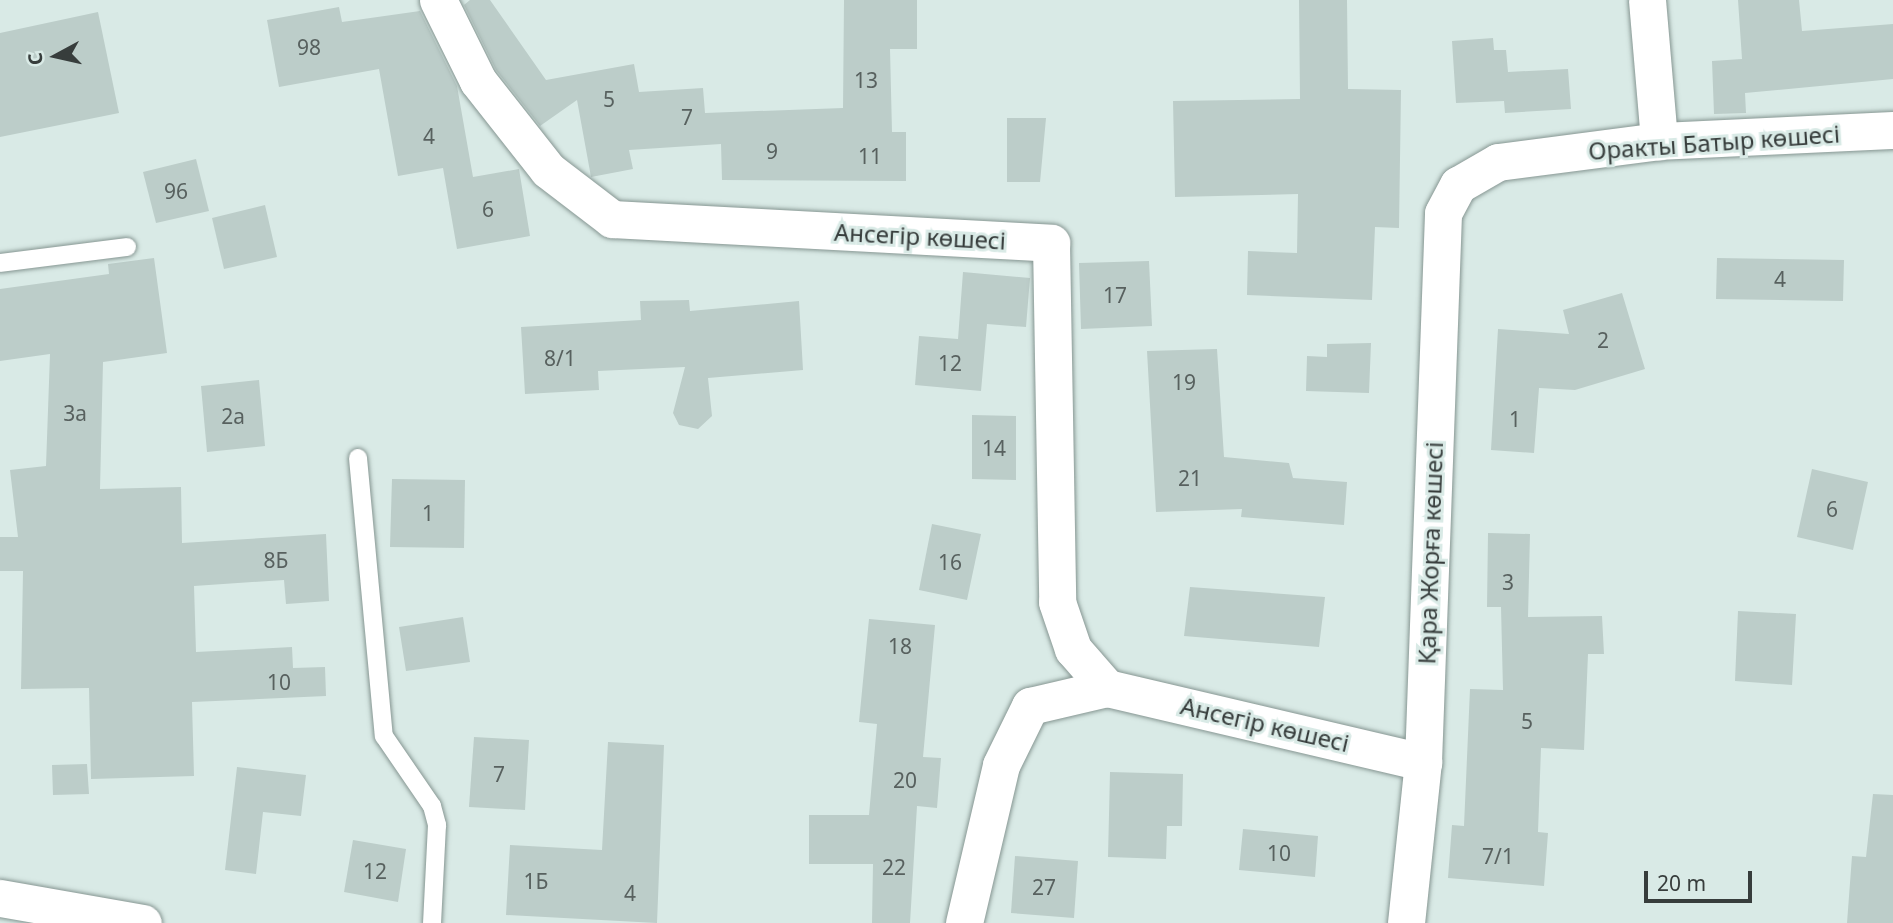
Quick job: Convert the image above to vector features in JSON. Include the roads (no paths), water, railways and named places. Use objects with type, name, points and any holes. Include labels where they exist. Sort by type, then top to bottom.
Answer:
[{"type":"street","name":"Ансегір көшесі","points":[[438,0],[478,81],[548,170],[612,219],[1051,243],[1057,602],[1073,649],[1107,688]]},
{"type":"street","points":[[1647,0],[1659,141]]},
{"type":"street","name":"Оракты Батыр көшесі","points":[[1458,185],[1498,162],[1659,141],[1893,130]]},
{"type":"street","name":"Қара Жорға көшесі","points":[[1406,923],[1423,762],[1443,214],[1458,185]]},
{"type":"street","name":"Ансегір көшесі","points":[[964,923],[1001,765],[1030,706],[1107,688],[1423,762]]},
{"type":"street","points":[[0,898],[143,923]]},
{"type":"lane","points":[[0,263],[127,247]]},
{"type":"lane","points":[[358,458],[384,736],[432,806],[437,825],[432,923]]}]
